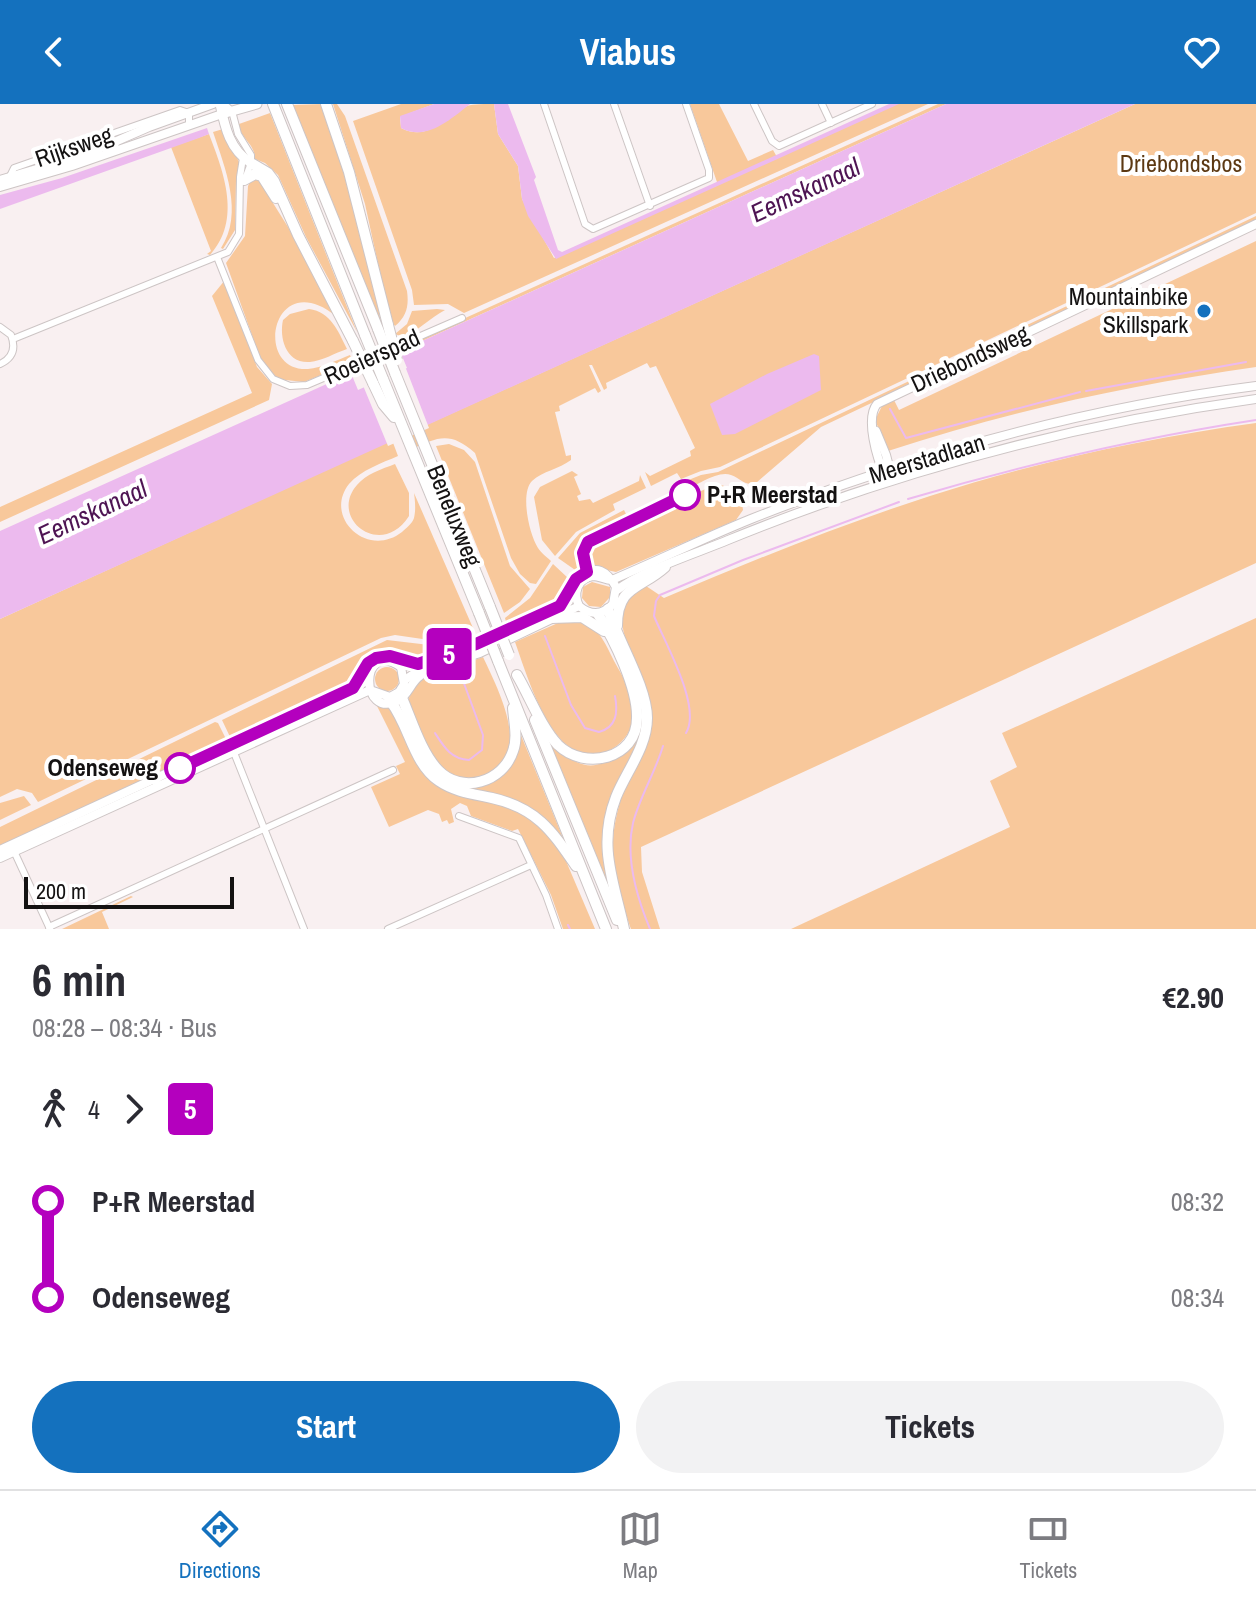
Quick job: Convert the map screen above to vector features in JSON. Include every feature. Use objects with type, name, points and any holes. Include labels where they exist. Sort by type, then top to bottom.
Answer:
[{"type":"highway","name":"Beneluxweg","points":[[273,104],[606,929]]},
{"type":"highway","points":[[287,104],[383,327]]},
{"type":"highway","points":[[326,104],[349,172],[383,327]]},
{"type":"highway","points":[[247,161],[268,173],[274,181],[383,404],[403,428]]},
{"type":"highway","points":[[242,185],[255,174],[264,177],[291,219]]},
{"type":"highway","name":"Beneluxweg","points":[[383,327],[397,360],[397,378],[622,929]]},
{"type":"highway","points":[[517,675],[560,747],[582,758],[600,760],[610,757],[627,744],[637,725],[632,689],[613,633],[617,618],[624,595],[665,567]]},
{"type":"highway","points":[[603,611],[643,697],[647,722],[637,754],[615,800],[608,827],[609,876],[622,929]]},
{"type":"highway","points":[[551,618],[582,617],[613,633]]},
{"type":"highway","points":[[397,698],[439,771],[455,781],[470,783],[494,776],[512,755],[515,737],[511,694]]},
{"type":"highway","points":[[397,698],[419,756],[431,774],[456,790],[503,800],[538,817],[587,882]]},
{"type":"main road","name":"Rijksweg","points":[[0,187],[7,180],[87,154],[213,104]]},
{"type":"main road","name":"Rijksweg","points":[[7,180],[72,166],[257,104]]},
{"type":"main road","points":[[227,116],[234,148],[247,161]]},
{"type":"main road","name":"Driebondsweg","points":[[891,482],[872,423],[871,412],[883,400],[1256,224]]},
{"type":"main road","name":"Meerstadlaan","points":[[612,580],[752,519],[966,445],[1051,423],[1174,398],[1256,386]]},
{"type":"main road","name":"Meerstadlaan","points":[[617,590],[770,524],[891,482],[989,453],[1102,426],[1256,399]]},
{"type":"main road","points":[[600,571],[612,580],[617,590],[613,604],[603,611],[587,612],[575,598],[576,579],[587,572],[600,571]]},
{"type":"main road","points":[[575,598],[420,668],[397,698],[380,701],[370,689],[369,672],[379,663],[389,661],[401,667],[420,668],[480,653],[551,618],[575,598]]},
{"type":"main road","points":[[353,688],[368,663],[376,658],[390,656],[420,668]]},
{"type":"main road","points":[[401,667],[407,684]]},
{"type":"main road","points":[[233,749],[353,688],[370,689]]},
{"type":"main road","points":[[0,858],[13,848],[370,689]]},
{"type":"main road","points":[[0,850],[13,848]]},
{"type":"street","points":[[544,104],[588,228],[597,229],[709,178],[686,104]]},
{"type":"street","points":[[614,104],[650,206]]},
{"type":"street","points":[[754,104],[772,141],[779,146],[872,104]]},
{"type":"street","points":[[822,104],[831,123]]},
{"type":"street","points":[[189,113],[189,125]]},
{"type":"street","points":[[13,339],[228,252],[237,239],[247,161]]},
{"type":"street","name":"Roeierspad","points":[[217,257],[260,366],[273,379],[290,386],[318,382],[462,318]]},
{"type":"street","points":[[0,327],[13,339],[11,355],[0,364]]},
{"type":"street","points":[[233,749],[304,929]]},
{"type":"street","points":[[13,848],[49,928],[393,770]]},
{"type":"street","points":[[459,816],[519,838],[558,929]]},
{"type":"street","points":[[388,929],[531,865]]},
{"type":"green space","points":[[323,104],[356,212],[381,323],[292,105]]},
{"type":"green space","points":[[333,104],[337,104],[345,116],[407,291],[406,310],[395,326],[390,319],[365,204]]},
{"type":"green space","points":[[401,104],[434,104],[400,117],[401,128],[420,132],[436,126],[467,106],[494,104],[498,134],[518,166],[522,199],[554,258],[718,185],[690,104],[719,104],[748,161],[773,150],[777,157],[897,104],[928,104],[464,313],[448,304],[414,305],[412,290],[353,121]]},
{"type":"green space","points":[[938,104],[946,104],[400,351],[399,348]]},
{"type":"green space","name":"Driebondsbos","points":[[1135,104],[1256,104],[1256,213],[720,467],[681,479],[677,473],[651,486],[645,472],[650,476],[691,456],[690,451],[695,448],[656,366],[650,368],[647,363],[606,383],[604,390],[592,365],[589,365],[601,391],[598,393],[595,388],[559,406],[560,411],[555,412],[566,456],[571,455],[571,460],[536,478],[528,487],[526,504],[532,533],[539,550],[551,561],[536,584],[520,574],[511,558],[475,453],[458,441],[444,438],[410,450],[404,435]]},
{"type":"green space","points":[[270,113],[357,332],[306,237],[278,175],[265,163],[255,159],[253,149],[240,129],[239,124]]},
{"type":"green space","points":[[223,129],[240,164],[236,181],[235,230],[223,249],[232,205],[227,175],[213,132]]},
{"type":"green space","points":[[209,134],[224,180],[228,212],[220,241],[210,255],[207,254],[211,251],[171,147]]},
{"type":"green space","points":[[258,179],[336,316],[314,304],[297,303],[284,311],[277,324],[275,340],[280,355],[290,365],[308,369],[350,355],[353,362],[304,382],[276,379],[262,363],[226,263],[245,236],[248,186],[251,180]]},
{"type":"green space","points":[[1256,216],[1256,220],[821,427],[756,483],[745,483],[726,474],[685,491],[681,483],[718,472]]},
{"type":"green space","points":[[1256,241],[1256,367],[1070,401],[888,451],[875,420],[882,406],[894,400],[899,410]]},
{"type":"green space","points":[[225,280],[257,367],[272,384],[269,400],[0,522],[0,507],[252,393],[212,296]]},
{"type":"green space","points":[[309,309],[328,318],[347,349],[310,362],[302,362],[290,354],[283,342],[283,320],[290,314]]},
{"type":"green space","points":[[445,310],[403,337],[395,334],[407,324],[412,311]]},
{"type":"green space","points":[[1256,423],[1256,563],[641,847],[642,872],[660,929],[631,929],[617,880],[613,843],[619,806],[650,711],[647,693],[622,622],[623,609],[634,591],[643,584],[664,598],[863,519],[1010,472],[1132,444]]},
{"type":"green space","points":[[392,440],[398,456],[366,471],[349,484],[342,497],[341,509],[345,521],[363,537],[375,541],[389,539],[402,532],[413,520],[414,493],[473,628],[443,642],[395,635],[381,638],[38,802],[32,793],[17,789],[0,797],[0,619]]},
{"type":"green space","points":[[449,444],[464,450],[475,462],[510,566],[530,589],[520,602],[504,613],[436,446]]},
{"type":"green space","points":[[395,464],[409,493],[409,516],[398,529],[373,534],[353,521],[349,510],[350,498],[365,478]]},
{"type":"green space","points":[[572,471],[578,475],[574,477],[581,494],[577,496],[579,501],[590,499],[593,503],[639,481],[640,475],[646,488],[613,504],[615,510],[576,532],[555,556],[542,540],[534,497],[540,487]]},
{"type":"green space","points":[[721,485],[734,491],[741,501],[743,510],[736,520],[616,572],[597,568],[591,563],[589,553],[595,541],[655,512],[660,515],[712,486]]},
{"type":"green space","points":[[624,510],[628,518],[582,541],[578,550],[578,572],[558,558],[580,533]]},
{"type":"green space","points":[[553,564],[568,578],[566,592],[548,606],[507,625],[505,618],[530,598]]},
{"type":"green space","points":[[592,582],[610,587],[610,597],[601,607],[589,606],[582,598],[583,587]]},
{"type":"green space","points":[[1256,618],[1256,929],[791,929],[1010,827],[990,781],[1017,767],[1002,733]]},
{"type":"green space","points":[[567,619],[589,625],[599,635],[633,699],[634,719],[630,730],[614,748],[603,753],[580,753],[568,746],[550,726],[515,642]]},
{"type":"green space","points":[[475,634],[477,637],[434,654],[413,657],[388,653],[353,683],[302,704],[302,707],[232,741],[222,720],[387,640],[438,646]]},
{"type":"green space","points":[[483,657],[504,707],[510,743],[506,758],[495,770],[471,778],[456,776],[446,771],[434,758],[408,703],[412,689],[422,679]]},
{"type":"green space","points":[[387,667],[398,674],[399,679],[392,690],[387,691],[376,684],[375,679],[382,668]]},
{"type":"green space","points":[[374,700],[391,708],[423,770],[537,822],[563,854],[595,929],[563,929],[551,895],[518,829],[512,831],[471,816],[467,806],[460,803],[451,809],[454,822],[449,824],[447,820],[442,822],[439,814],[428,810],[389,827],[371,787],[400,774],[396,766],[405,762]]},
{"type":"green space","points":[[643,718],[639,739],[612,799],[609,890],[547,736],[571,759],[594,765],[604,762],[621,747]]},
{"type":"green space","points":[[215,722],[228,743],[177,760],[178,763],[167,770],[0,848],[0,827]]},
{"type":"green space","points":[[516,723],[563,838],[547,820],[524,805],[456,785],[505,770]]},
{"type":"green space","points":[[24,796],[31,805],[0,820],[0,803]]},
{"type":"green space","points":[[131,896],[102,912],[109,929],[62,929]]},
{"type":"water","points":[[434,104],[470,104],[429,131],[410,132],[401,128],[400,116]]},
{"type":"water","points":[[494,104],[508,104],[536,177],[534,180],[558,250],[562,252],[889,104],[899,104],[556,259],[528,216],[522,199],[518,166],[498,134]]},
{"type":"water","name":"Eemskanaal","points":[[946,104],[1135,104],[0,619],[0,531],[351,373],[358,390],[407,368],[400,351]]},
{"type":"water","points":[[207,128],[209,134],[199,138],[0,209],[0,195],[62,178]]},
{"type":"water","points":[[814,354],[819,356],[821,390],[735,434],[722,435],[710,404]]},
{"type":"pier","points":[[398,348],[429,428],[388,446],[362,383],[402,365],[396,352]]},
{"type":"waterway","points":[[1086,391],[1246,362]]},
{"type":"waterway","points":[[890,409],[906,438],[1080,392]]},
{"type":"waterway","points":[[908,499],[1081,454],[1256,420]]},
{"type":"waterway","points":[[686,733],[690,722],[686,692],[654,616],[660,595],[743,560],[899,502]]},
{"type":"waterway","points":[[545,636],[571,705],[585,728],[599,732],[610,727],[616,713],[615,696]]},
{"type":"waterway","points":[[435,733],[457,757],[469,760],[482,750],[483,735],[462,678]]},
{"type":"waterway","points":[[650,929],[634,878],[630,850],[636,813],[663,746]]},
{"type":"waterway","points":[[568,925],[570,929]]},
{"type":"bus line","name":"5","points":[[180,768],[353,688],[368,663],[376,658],[390,656],[418,664],[458,652],[560,606],[576,579],[587,572],[583,553],[588,542],[685,495]]},
{"type":"place","name":"Mountainbike Skillspark","points":[[1204,311]]},
{"type":"place","name":"P+R Meerstad","points":[[685,495]]},
{"type":"place","name":"Odenseweg","points":[[180,768]]}]
